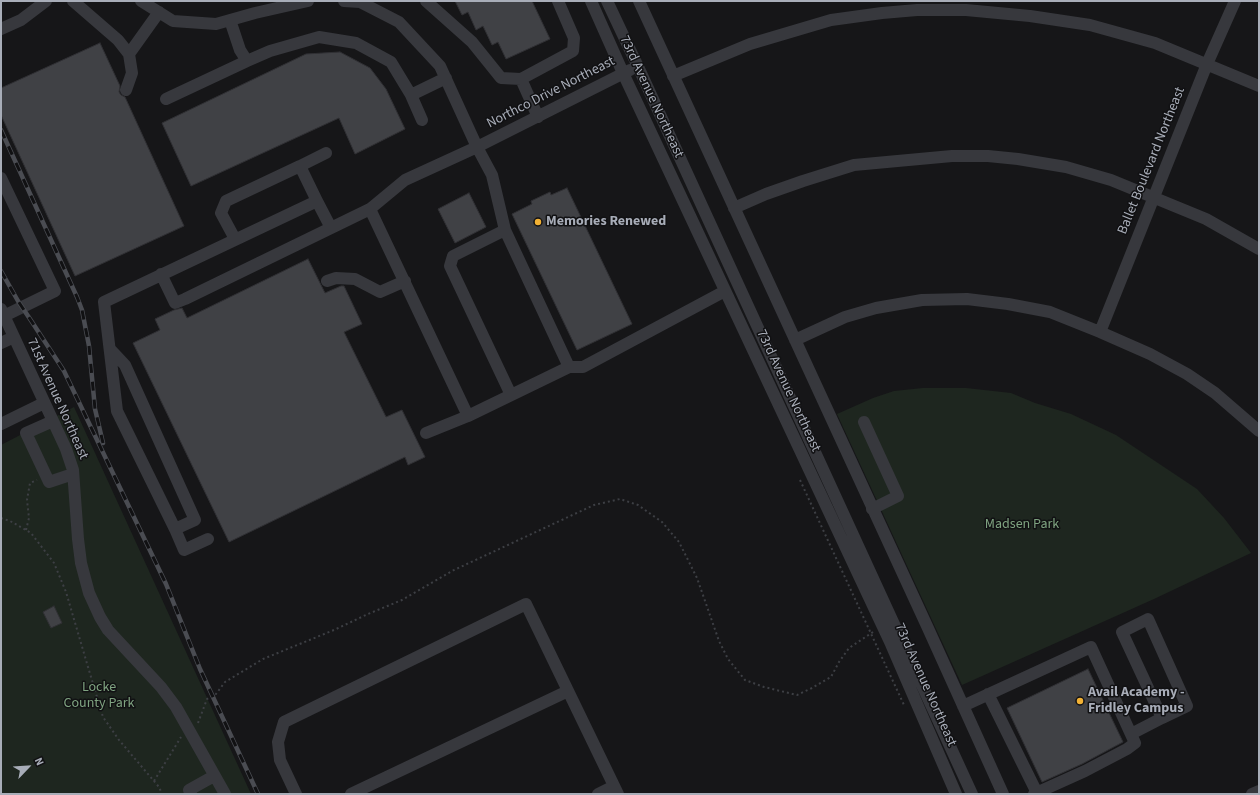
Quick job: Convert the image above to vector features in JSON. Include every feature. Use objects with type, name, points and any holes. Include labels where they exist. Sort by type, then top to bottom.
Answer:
[{"type":"street","points":[[1,30],[21,20],[46,1]]},
{"type":"street","points":[[73,1],[118,40],[129,54],[132,73],[126,90]]},
{"type":"street","points":[[141,1],[173,21],[216,24],[282,4],[308,1]]},
{"type":"street","name":"Northco Drive Northeast","points":[[344,1],[368,3],[399,22],[440,66],[477,147]]},
{"type":"street","points":[[426,1],[472,42],[501,78],[520,79],[573,51],[574,38],[558,1]]},
{"type":"street","name":"73rd Avenue Northeast","points":[[591,1],[623,73],[883,628],[956,794]]},
{"type":"street","name":"73rd Avenue Northeast","points":[[607,1],[972,794]]},
{"type":"street","name":"73rd Avenue Northeast","points":[[639,1],[1003,794]]},
{"type":"street","name":"Ballet Boulevard Northeast","points":[[1100,332],[1207,64],[1235,1]]},
{"type":"street","points":[[673,76],[750,44],[830,20],[917,10],[966,10],[1030,16],[1090,24],[1155,43],[1259,86]]},
{"type":"street","points":[[129,54],[159,12]]},
{"type":"street","points":[[230,20],[240,50],[247,61]]},
{"type":"street","points":[[166,98],[270,51],[318,37],[356,43],[391,62],[411,95],[422,120]]},
{"type":"street","name":"Northco Drive Northeast","points":[[161,274],[175,303],[185,299],[370,208],[406,180],[477,147],[638,66]]},
{"type":"street","points":[[411,95],[446,78]]},
{"type":"street","points":[[520,79],[538,117]]},
{"type":"street","points":[[477,147],[492,175],[505,230],[570,367]]},
{"type":"street","points":[[235,239],[221,213],[226,201],[326,153]]},
{"type":"street","points":[[734,208],[766,194],[854,165],[952,156],[988,156],[1011,158],[1066,167],[1111,180],[1206,219],[1259,249]]},
{"type":"street","points":[[300,166],[331,228]]},
{"type":"street","points":[[1,178],[54,291],[3,313]]},
{"type":"street","points":[[208,539],[184,550],[117,411],[104,302],[317,201]]},
{"type":"street","points":[[370,208],[468,416]]},
{"type":"street","points":[[505,230],[453,256],[450,266],[511,395]]},
{"type":"street","points":[[327,281],[336,278],[356,279],[380,292],[405,281]]},
{"type":"street","points":[[426,433],[468,416],[570,367],[583,367],[725,291]]},
{"type":"street","points":[[795,340],[845,317],[876,308],[922,300],[967,299],[1008,304],[1050,312],[1150,354],[1187,374],[1215,393],[1259,432]]},
{"type":"street","name":"71st Avenue Northeast","points":[[3,313],[66,449],[73,470],[81,563],[89,593],[100,617],[108,630],[161,687],[176,707],[225,794]]},
{"type":"street","points":[[1,343],[14,337]]},
{"type":"street","points":[[110,349],[125,365],[195,520],[175,529]]},
{"type":"street","points":[[1,424],[44,403]]},
{"type":"street","points":[[52,421],[26,433],[49,482],[73,475]]},
{"type":"street","points":[[864,422],[898,496],[872,509]]},
{"type":"street","points":[[296,794],[280,760],[278,742],[284,722],[526,604],[616,790],[598,794]]},
{"type":"street","points":[[1131,734],[1187,706],[1148,619],[1122,632],[1162,718]]},
{"type":"street","points":[[963,706],[988,694],[1091,647],[1135,743],[1127,749],[1085,771],[1036,794],[988,694]]},
{"type":"street","points":[[351,794],[568,691]]},
{"type":"street","points":[[191,794],[189,790],[214,776]]},
{"type":"street","points":[[1252,794],[1259,791]]},
{"type":"path","points":[[26,530],[29,518],[28,500],[30,483],[46,476]]},
{"type":"path","points":[[154,781],[182,735],[196,727],[207,699],[216,694],[225,682],[263,660],[402,600],[454,570],[594,505],[620,499],[638,505],[662,522],[679,542],[696,578],[719,641],[728,659],[746,680],[764,687],[797,695],[831,677],[849,648],[871,633],[883,628]]},
{"type":"path","points":[[1,518],[10,521],[31,533],[54,563],[66,592],[103,717],[119,740],[159,787],[162,794]]},
{"type":"green space","name":"Madsen Park","points":[[923,388],[966,388],[1011,393],[1035,403],[1071,414],[1116,435],[1197,489],[1224,518],[1251,553],[1154,599],[962,685],[837,414],[873,398],[894,391]]},
{"type":"green space","name":"Locke County Park","points":[[74,407],[251,794],[1,794],[1,445]]},
{"type":"building","points":[[455,1],[532,1],[550,39],[506,59],[498,42],[492,45],[483,26],[476,30],[468,12],[462,15]]},
{"type":"building","points":[[100,43],[120,86],[119,92],[125,97],[184,226],[75,276],[1,115],[1,88]]},
{"type":"building","points":[[340,52],[370,68],[386,89],[405,129],[355,154],[339,118],[191,186],[162,123],[306,54]]},
{"type":"building","points":[[567,188],[632,324],[577,350],[512,214],[532,204],[531,201],[550,192],[551,195]]},
{"type":"building","points":[[469,193],[486,227],[455,243],[438,209]]},
{"type":"building","points":[[308,259],[325,293],[344,286],[362,324],[344,332],[386,417],[402,410],[425,457],[408,465],[405,457],[229,542],[133,343],[160,330],[155,319],[182,308],[187,318]]},
{"type":"building","points":[[54,606],[62,623],[51,628],[43,612]]},
{"type":"building","points":[[1088,669],[1123,742],[1082,764],[1042,782],[1007,708]]},
{"type":"railway","points":[[1,130],[82,310],[89,346],[95,409],[103,443]]},
{"type":"railway","points":[[1,271],[18,301],[64,371],[166,584],[200,669],[258,794]]},
{"type":"place","name":"Memories Renewed","points":[[538,222]]},
{"type":"place","name":"Avail Academy - Fridley Campus","points":[[1080,701]]}]
